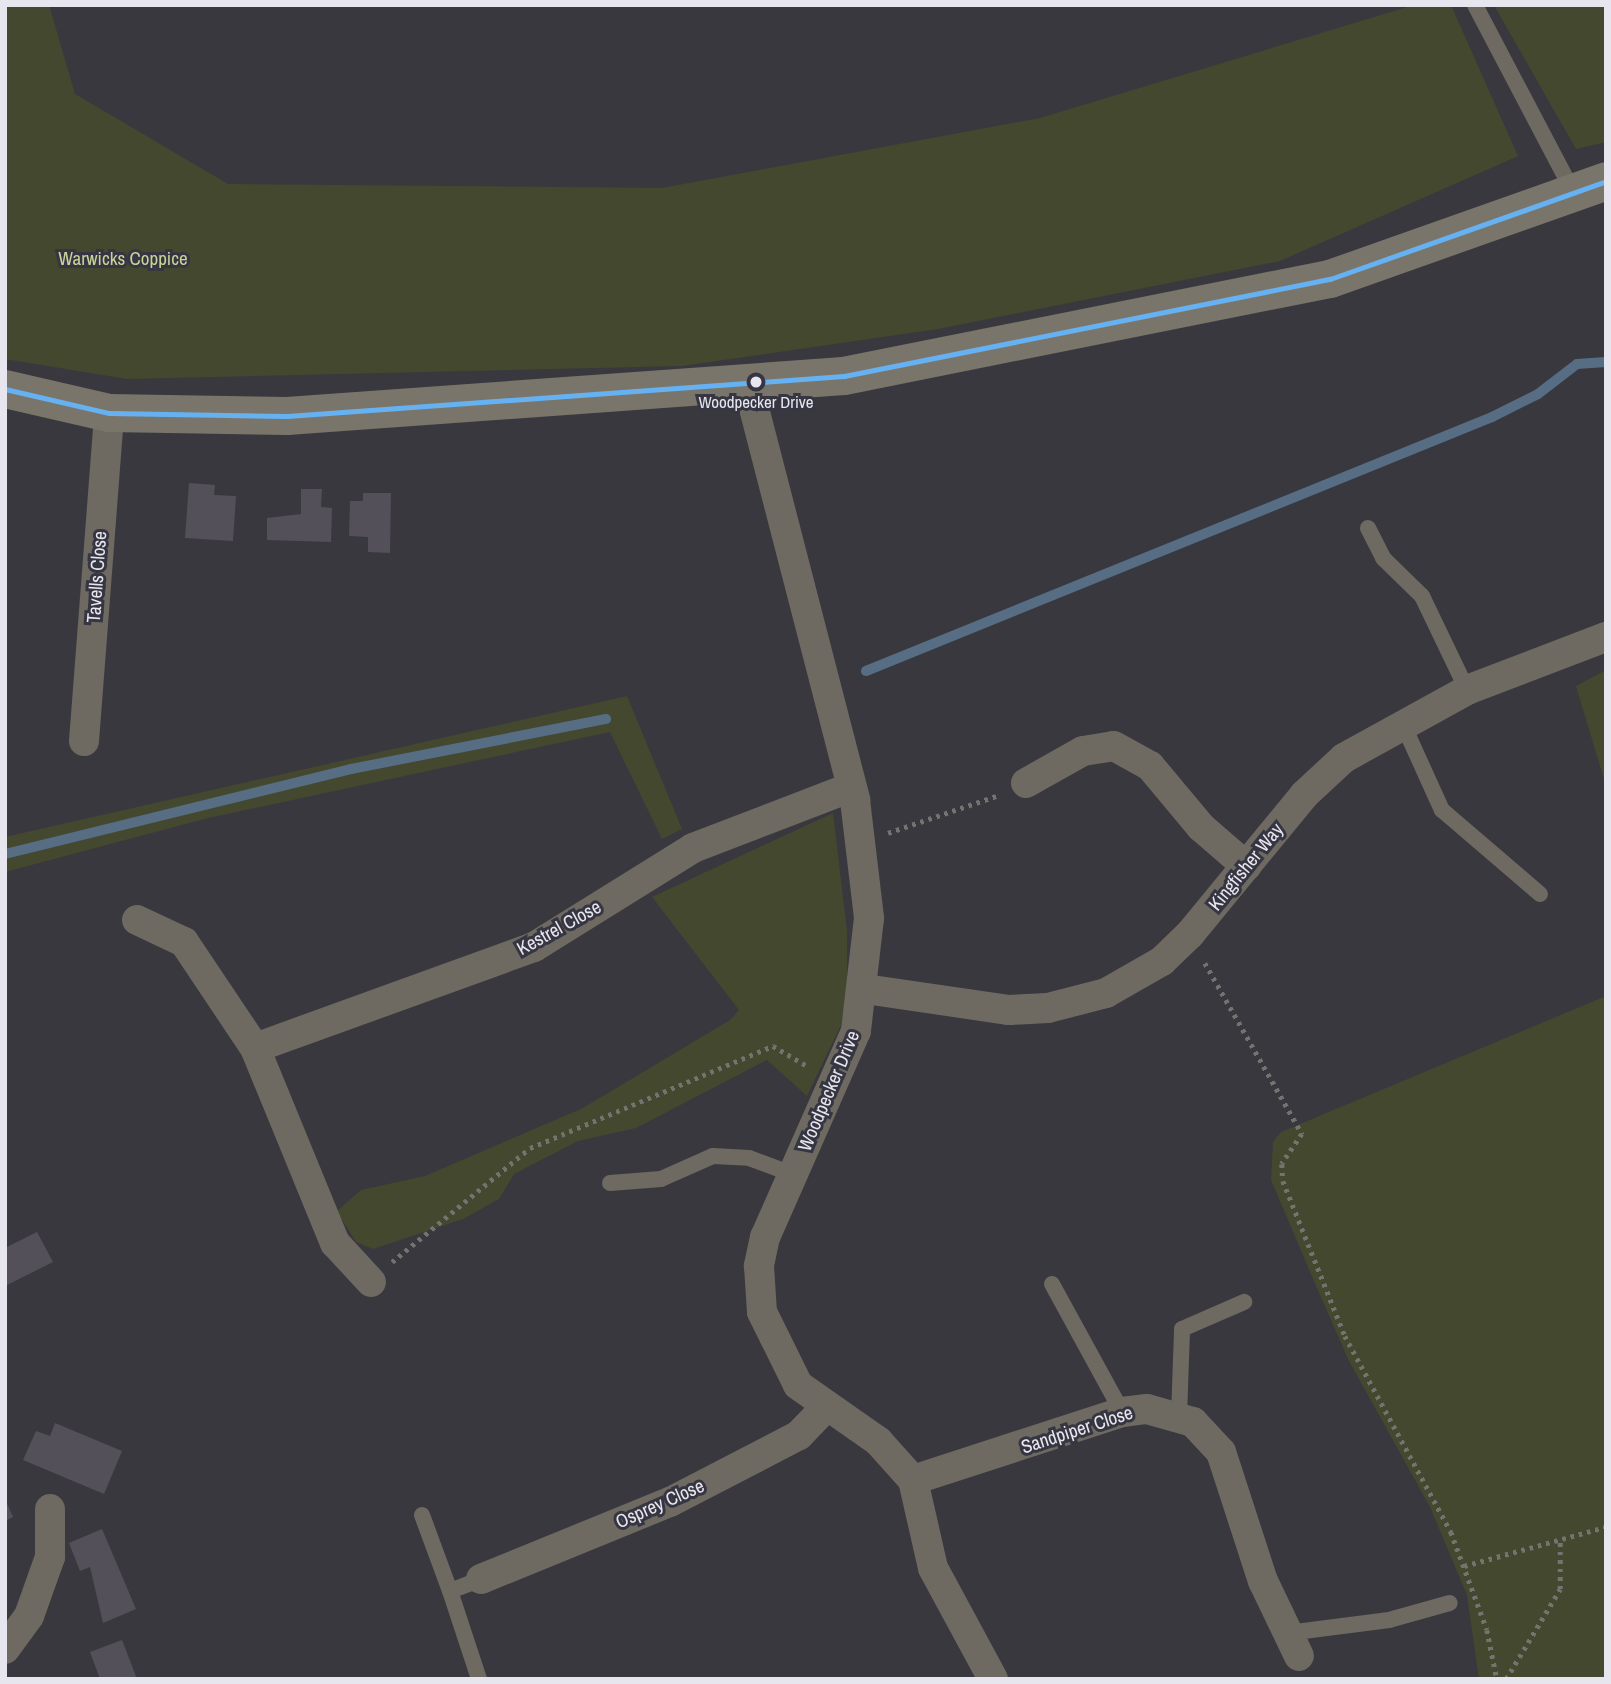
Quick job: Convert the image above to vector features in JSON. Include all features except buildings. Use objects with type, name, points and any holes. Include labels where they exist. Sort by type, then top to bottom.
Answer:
[{"type":"street","points":[[5,389],[109,413],[287,416],[748,385],[844,376],[1330,279],[1589,187]]},
{"type":"street","name":"Woodpecker Drive","points":[[748,385],[852,787],[869,918],[865,989],[836,1082],[765,1237],[758,1291],[784,1365],[825,1408],[878,1441],[913,1480],[933,1568],[993,1679]]},
{"type":"street","name":"Tavells Close","points":[[84,741],[109,413]]},
{"type":"street","name":"Kingfisher Way","points":[[865,989],[969,1006],[1048,1008],[1133,980],[1190,934],[1324,775],[1402,723],[1467,690],[1606,637]]},
{"type":"street","points":[[1026,783],[1083,751],[1114,746],[1150,766],[1201,827],[1247,866]]},
{"type":"street","name":"Kestrel Close","points":[[255,1048],[534,947],[693,848],[852,787]]},
{"type":"street","points":[[137,920],[184,942],[255,1048],[335,1243],[371,1282]]},
{"type":"street","name":"Osprey Close","points":[[481,1579],[670,1503],[799,1435],[825,1408]]},
{"type":"street","name":"Sandpiper Close","points":[[913,1480],[1122,1412],[1179,1416],[1210,1435],[1221,1451],[1256,1560],[1294,1644]]},
{"type":"street","points":[[5,1649],[29,1616],[50,1557],[50,1509]]},
{"type":"lane","points":[[1475,5],[1589,187]]},
{"type":"lane","points":[[1368,528],[1383,558],[1422,596],[1467,690]]},
{"type":"lane","points":[[1402,723],[1442,810],[1540,894]]},
{"type":"lane","points":[[610,1183],[661,1178],[713,1156],[749,1158],[792,1174]]},
{"type":"lane","points":[[1052,1284],[1122,1412]]},
{"type":"lane","points":[[1179,1416],[1182,1329],[1244,1302]]},
{"type":"lane","points":[[422,1515],[479,1679]]},
{"type":"lane","points":[[450,1591],[481,1579]]},
{"type":"lane","points":[[1294,1644],[1450,1602]]},
{"type":"path","points":[[861,842],[957,813],[1026,783]]},
{"type":"path","points":[[1190,934],[1302,1134],[1282,1164],[1292,1207],[1346,1336],[1464,1566],[1497,1679]]},
{"type":"path","points":[[371,1282],[450,1209],[530,1148],[660,1099],[753,1052],[773,1046],[836,1082]]},
{"type":"path","points":[[1464,1566],[1606,1527]]},
{"type":"path","points":[[1506,1679],[1560,1589],[1560,1539]]},
{"type":"green space","name":"Warwicks Coppice","points":[[5,5],[49,5],[75,94],[228,184],[662,188],[1040,118],[1414,5],[1451,5],[1518,156],[1280,261],[938,329],[682,366],[127,379],[5,359]]},
{"type":"green space","points":[[1494,5],[1606,5],[1606,142],[1576,149]]},
{"type":"green space","points":[[1606,670],[1606,786],[1576,686]]},
{"type":"green space","points":[[627,696],[682,829],[662,839],[610,732],[208,818],[5,872],[5,837]]},
{"type":"green space","points":[[833,813],[847,931],[847,989],[841,1025],[807,1096],[767,1060],[636,1128],[578,1141],[514,1174],[499,1199],[463,1219],[373,1249],[356,1242],[337,1211],[361,1190],[425,1176],[583,1108],[730,1020],[739,1010],[652,897]]},
{"type":"green space","points":[[1606,996],[1606,1679],[1479,1679],[1467,1595],[1430,1507],[1348,1359],[1314,1281],[1271,1180],[1273,1142],[1281,1132]]},
{"type":"waterway","points":[[866,671],[1492,417],[1538,394],[1577,364],[1606,362]]},
{"type":"waterway","points":[[5,854],[351,769],[606,719]]},
{"type":"transit line","points":[[5,389],[109,413],[287,416],[844,376],[1330,279],[1606,181]]},
{"type":"place","name":"Woodpecker Drive","points":[[756,382]]}]
